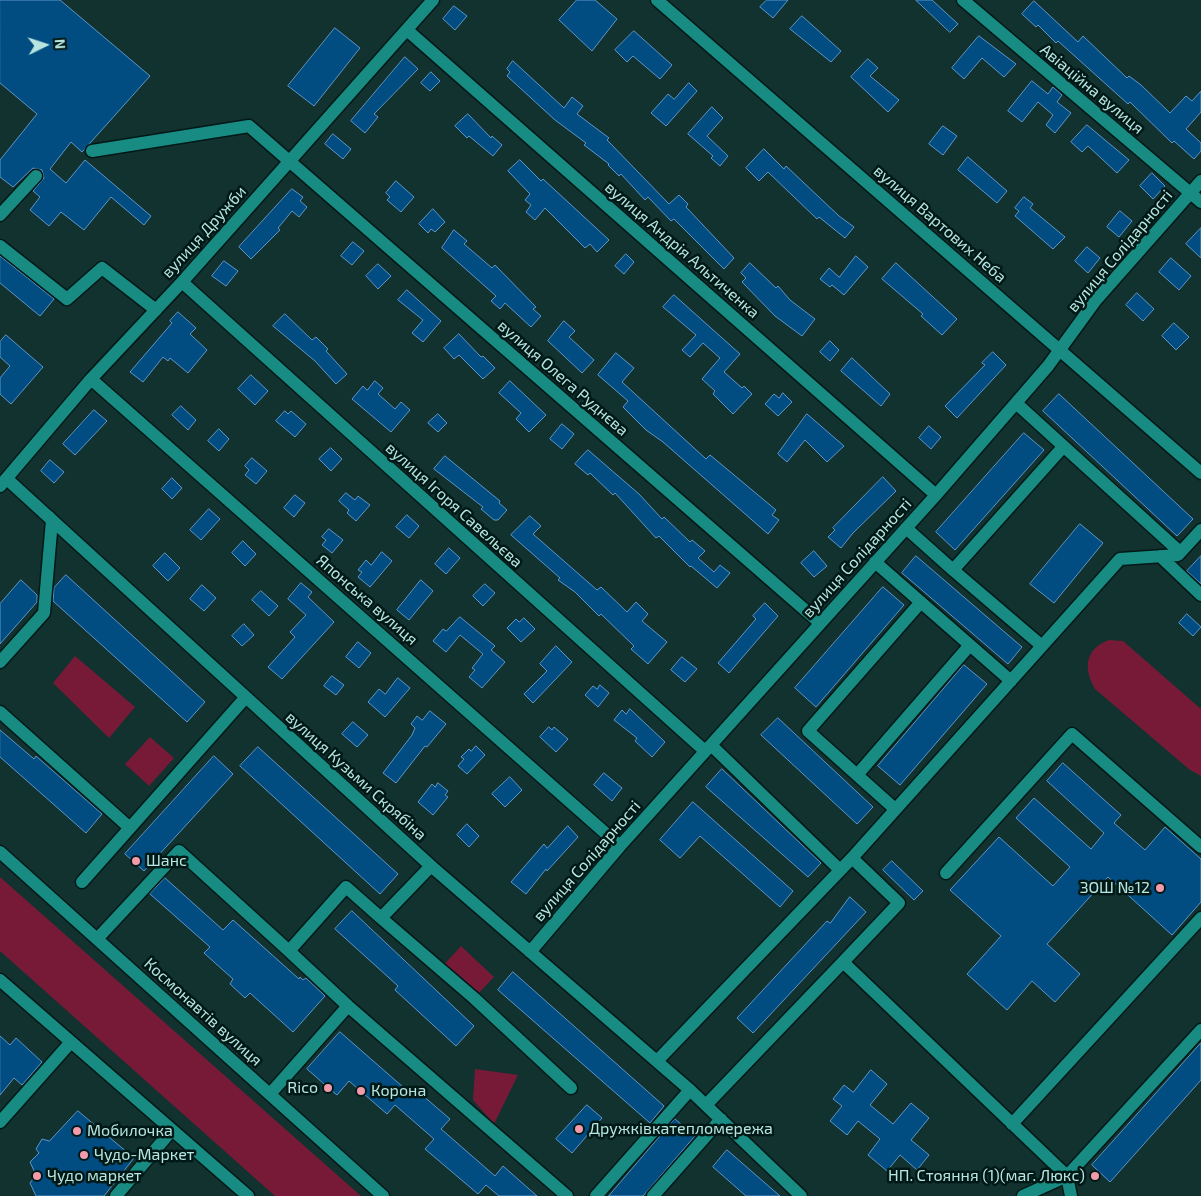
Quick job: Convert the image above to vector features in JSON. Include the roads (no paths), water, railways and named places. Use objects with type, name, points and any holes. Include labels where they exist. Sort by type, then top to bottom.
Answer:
[{"type":"street","name":"вулиця Дружби","points":[[3,483],[91,379],[182,282],[286,159],[433,0]]},
{"type":"street","name":"вулиця Вартових Неба","points":[[657,0],[1201,473]]},
{"type":"street","name":"Авіаційна вулиця","points":[[963,0],[1201,202]]},
{"type":"street","name":"вулиця Андрія Альтиченка","points":[[407,30],[936,495]]},
{"type":"street","name":"вулиця Олега Руднєва","points":[[92,151],[249,126],[820,623]]},
{"type":"street","points":[[0,215],[36,176]]},
{"type":"street","name":"вулиця Солідарності","points":[[530,952],[620,846],[936,495],[1060,351],[1096,300],[1201,181]]},
{"type":"street","points":[[0,246],[67,299],[102,268],[156,310]]},
{"type":"street","name":"вулиця Ігоря Савельєва","points":[[182,282],[708,748],[840,870]]},
{"type":"street","name":"Японська вулиця","points":[[91,379],[620,846]]},
{"type":"street","points":[[1016,403],[1180,552]]},
{"type":"street","points":[[952,570],[1063,447]]},
{"type":"street","name":"вулиця Кузьми Скрябіна","points":[[3,483],[34,504],[431,866],[690,1090],[801,1196]]},
{"type":"street","points":[[0,662],[44,613],[52,520]]},
{"type":"street","points":[[906,528],[952,570],[1042,646]]},
{"type":"street","points":[[657,1061],[852,858],[1120,559],[1178,555],[1201,530]]},
{"type":"street","points":[[1160,556],[1201,595]]},
{"type":"street","points":[[875,562],[1011,681]]},
{"type":"street","points":[[896,809],[808,732],[921,602]]},
{"type":"street","points":[[857,775],[970,645]]},
{"type":"street","points":[[82,882],[246,697]]},
{"type":"street","points":[[0,712],[130,828]]},
{"type":"street","points":[[946,873],[1073,734],[1201,847]]},
{"type":"street","points":[[97,939],[179,851],[348,1006],[566,1196]]},
{"type":"street","name":"Космонавтів вулиця","points":[[0,852],[383,1196]]},
{"type":"street","points":[[706,1105],[899,903],[852,858]]},
{"type":"street","points":[[381,918],[431,866]]},
{"type":"street","points":[[288,951],[346,887],[474,998],[570,1088]]},
{"type":"street","points":[[1012,1124],[1201,918]]},
{"type":"street","points":[[842,962],[1067,1176],[1071,1196]]},
{"type":"street","points":[[0,980],[248,1196]]},
{"type":"street","points":[[270,1094],[348,1006]]},
{"type":"street","points":[[1023,1196],[1067,1176],[1201,1030]]},
{"type":"street","points":[[0,1122],[71,1042]]},
{"type":"street","points":[[596,1196],[690,1090]]},
{"type":"street","points":[[653,1196],[721,1119]]},
{"type":"street","points":[[116,1196],[172,1130]]},
{"type":"place","name":"Шанс","points":[[136,861]]},
{"type":"place","name":"ЗОШ №12","points":[[1160,888]]},
{"type":"place","name":"Rico","points":[[328,1088]]},
{"type":"place","name":"Корона","points":[[361,1091]]},
{"type":"place","name":"Дружківкатепломережа","points":[[579,1129]]},
{"type":"place","name":"Мобилочка","points":[[77,1131]]},
{"type":"place","name":"Чудо-Маркет","points":[[84,1155]]},
{"type":"place","name":"Чудо маркет","points":[[37,1176]]},
{"type":"place","name":"НП. Стояння (1)(маг. Люкс)","points":[[1095,1176]]}]
